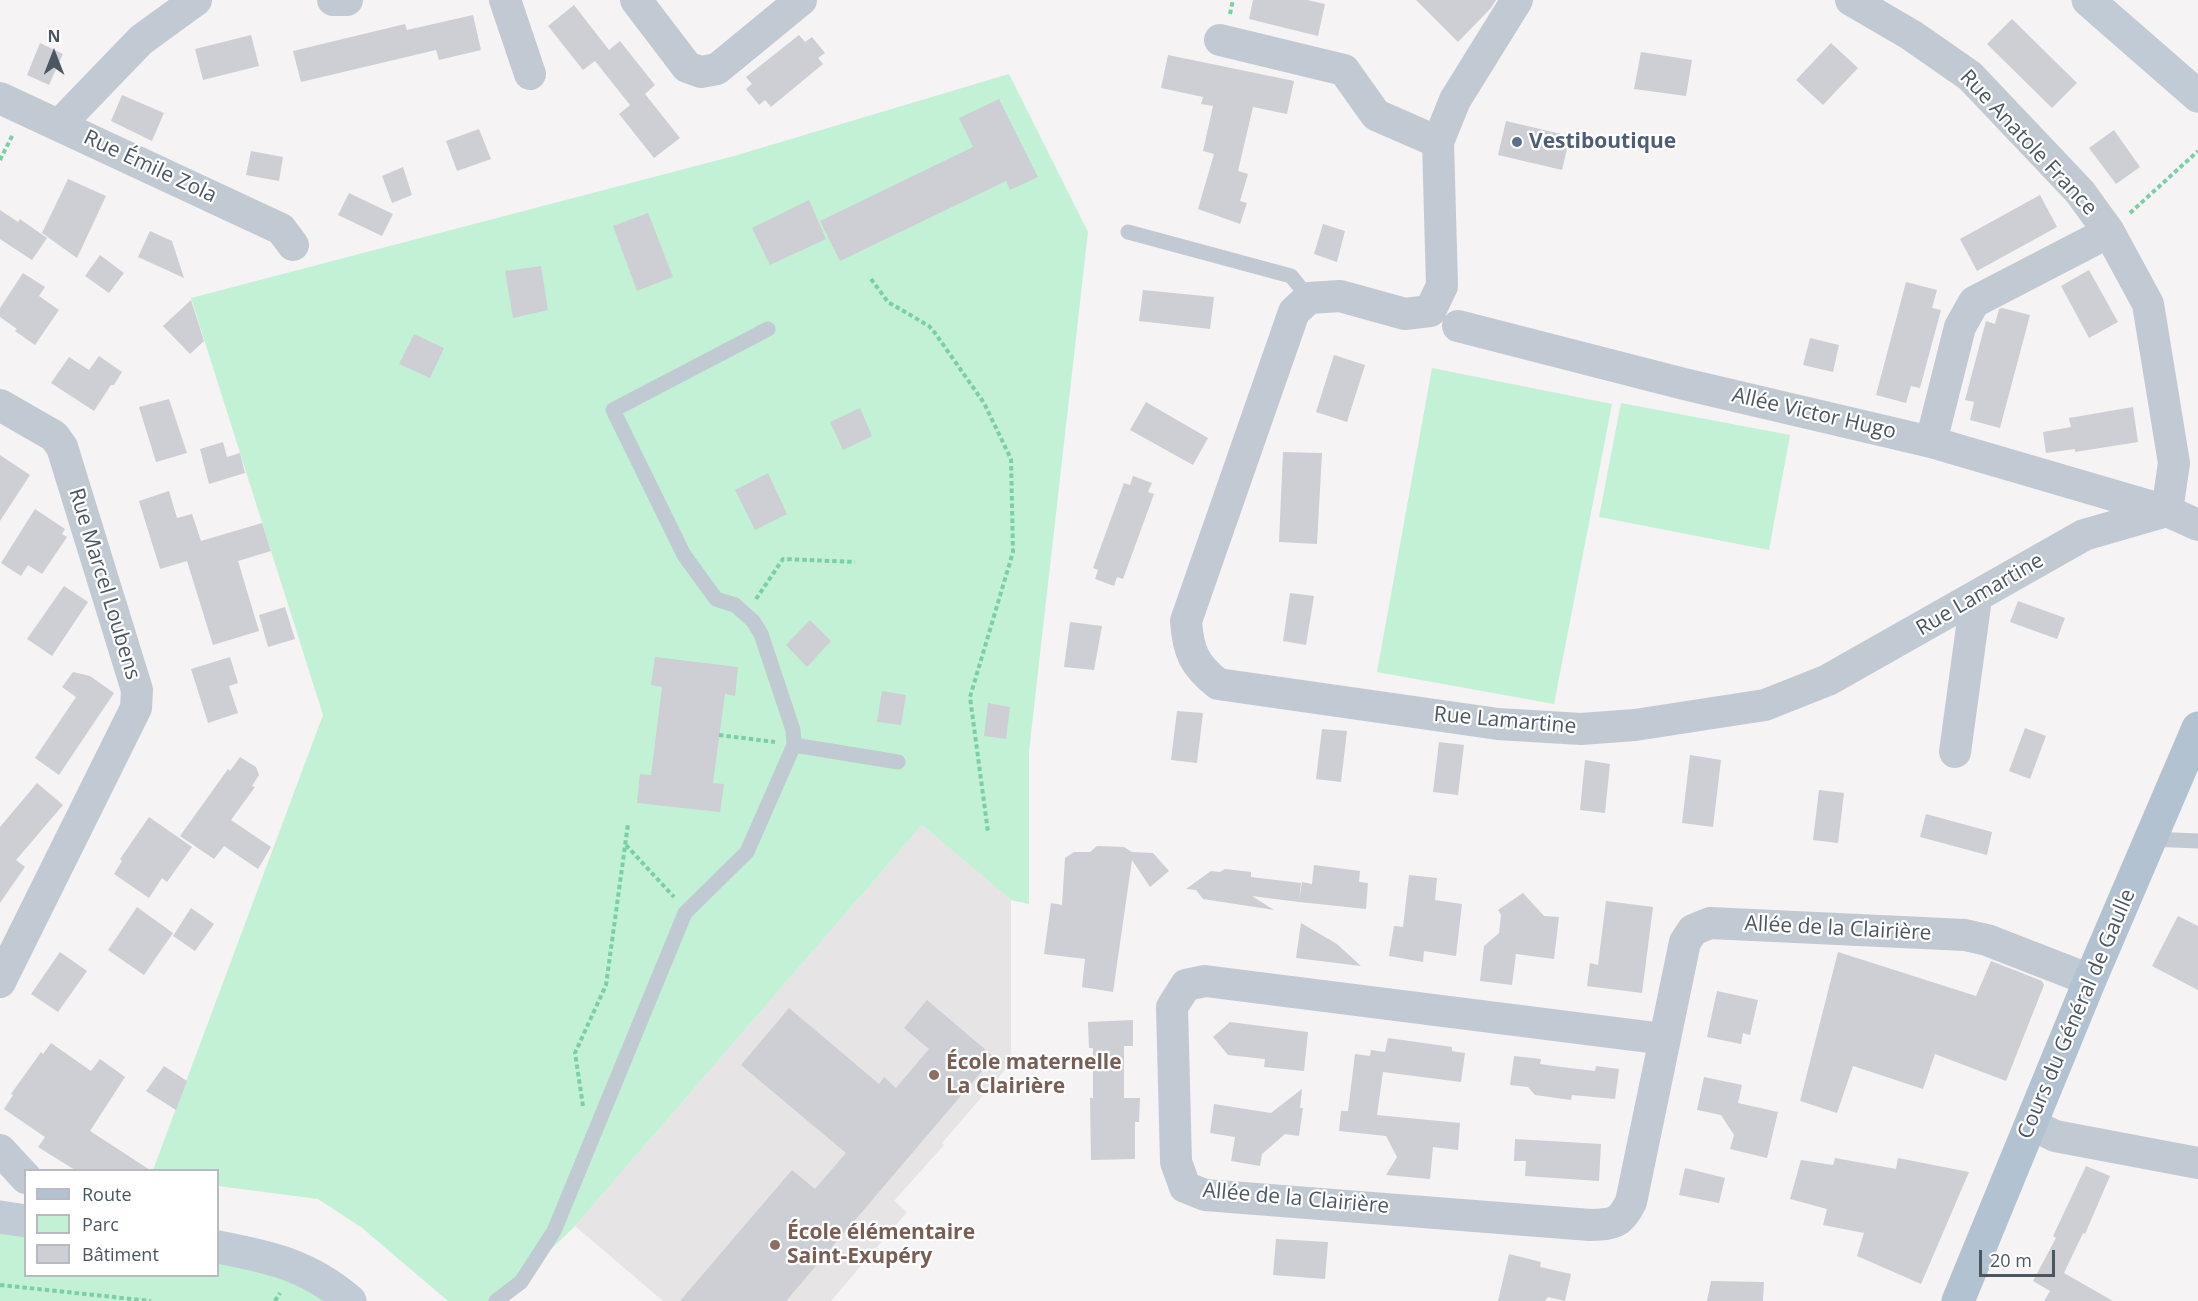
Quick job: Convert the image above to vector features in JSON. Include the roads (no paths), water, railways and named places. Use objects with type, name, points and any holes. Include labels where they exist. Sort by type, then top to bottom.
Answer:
[{"type":"main road","name":"Cours du Général de Gaulle","points":[[1958,1301],[2090,980],[2198,728]]},
{"type":"street","points":[[60,124],[141,40],[196,0]]},
{"type":"street","points":[[333,0],[347,0]]},
{"type":"street","points":[[505,0],[531,74]]},
{"type":"street","points":[[636,0],[687,67],[701,72],[717,69],[802,0]]},
{"type":"street","points":[[1309,298],[1340,296],[1404,314],[1430,311],[1442,286],[1438,142],[1455,100],[1517,0]]},
{"type":"street","name":"Rue Anatole France","points":[[1851,0],[1911,35],[1970,76],[2080,192],[2109,232],[2148,304],[2174,463],[2168,512]]},
{"type":"street","points":[[2088,0],[2198,96]]},
{"type":"street","points":[[1220,40],[1344,70],[1376,115],[1438,142]]},
{"type":"street","name":"Rue Émile Zola","points":[[0,98],[281,229],[293,245]]},
{"type":"street","points":[[1931,442],[1960,327],[1974,302],[2109,232]]},
{"type":"street","name":"Rue Lamartine","points":[[1309,298],[1294,312],[1186,621],[1187,644],[1202,671],[1218,684],[1498,724],[1581,729],[1635,725],[1765,705],[1828,680],[2084,535],[2168,512]]},
{"type":"street","name":"Allée Victor Hugo","points":[[1458,326],[1684,384],[1931,442],[2168,512]]},
{"type":"street","name":"Rue Marcel Loubens","points":[[0,405],[54,436],[62,447],[137,690],[136,708],[0,982]]},
{"type":"street","points":[[2168,512],[2198,525]]},
{"type":"street","points":[[1955,752],[1976,598]]},
{"type":"street","name":"Allée de la Clairière","points":[[1664,1039],[1205,981],[1186,985],[1172,1007],[1176,1162],[1185,1187],[1205,1195],[1590,1225],[1614,1224],[1625,1215],[1631,1202],[1685,942],[1693,930],[1710,923],[1965,935],[1987,940],[2090,980]]},
{"type":"street","points":[[2031,1124],[2055,1136],[2198,1163]]},
{"type":"street","points":[[0,1150],[24,1176]]},
{"type":"street","points":[[0,1217],[24,1221]]},
{"type":"street","points":[[219,1247],[266,1256],[296,1267],[318,1277],[350,1301]]},
{"type":"lane","points":[[1128,232],[1291,276],[1309,298]]},
{"type":"lane","points":[[496,1301],[521,1282],[554,1231],[687,911],[747,852],[794,745],[793,730],[761,634],[753,621],[735,605],[716,599],[684,555],[613,410],[768,329]]},
{"type":"lane","points":[[794,745],[898,762]]},
{"type":"lane","points":[[2150,839],[2198,841]]},
{"type":"place","name":"Vestiboutique","points":[[1517,142]]},
{"type":"place","name":"École maternelle La Clairière","points":[[934,1075]]},
{"type":"place","name":"École élémentaire Saint-Exupéry","points":[[775,1245]]}]
